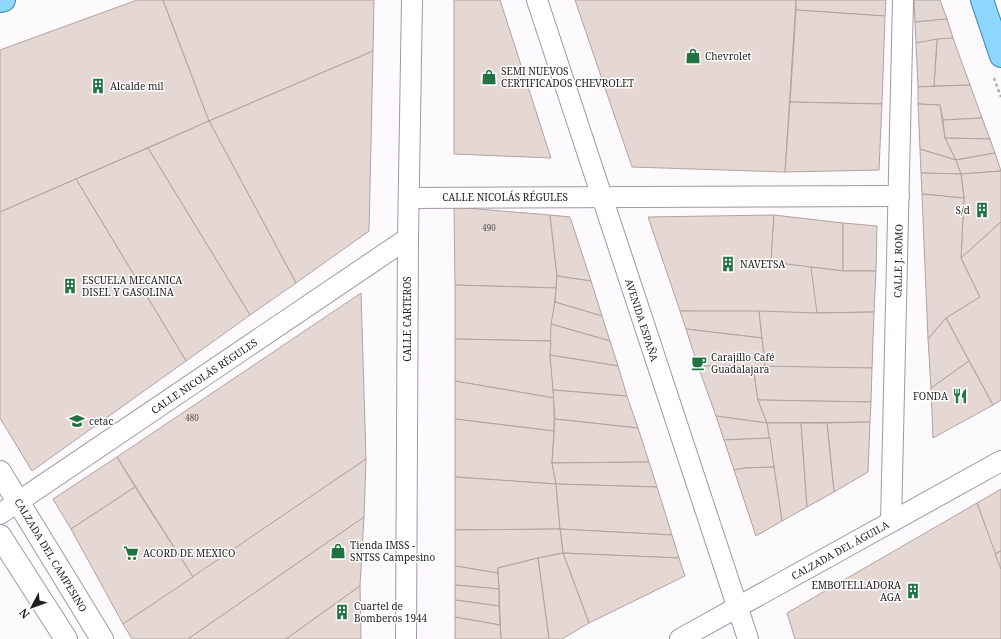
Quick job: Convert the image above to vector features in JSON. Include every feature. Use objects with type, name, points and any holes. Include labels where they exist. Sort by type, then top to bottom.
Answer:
[{"type":"main road","points":[[0,1],[4,0]]},
{"type":"main road","points":[[982,0],[1001,56]]},
{"type":"street","name":"CALLE CARTEROS","points":[[406,639],[408,198],[412,0]]},
{"type":"street","name":"AVENIDA ESPAÑA","points":[[537,0],[748,639]]},
{"type":"street","name":"CALLE J. ROMO","points":[[892,522],[903,0]]},
{"type":"street","name":"CALLE NICOLÁS RÉGULES","points":[[408,198],[899,196]]},
{"type":"street","name":"CALLE NICOLÁS RÉGULES","points":[[0,514],[408,238]]},
{"type":"street","name":"CALZADA DEL ÁGUILA","points":[[680,639],[1001,461]]},
{"type":"street","name":"CALZADA DEL CAMPESINO","points":[[0,472],[102,639]]},
{"type":"street","points":[[0,536],[66,639]]},
{"type":"building","name":"Alcalde mil","points":[[137,0],[163,0],[209,121],[0,212],[0,50]]},
{"type":"building","points":[[163,0],[374,0],[373,51],[209,121]]},
{"type":"building","name":"SEMI NUEVOS CERTIFICADOS CHEVROLET","points":[[454,0],[500,0],[551,158],[454,154]]},
{"type":"building","name":"Chevrolet","points":[[575,0],[796,0],[785,172],[632,167]]},
{"type":"building","points":[[796,0],[886,0],[885,16],[796,10]]},
{"type":"building","points":[[914,0],[940,0],[947,19],[915,22]]},
{"type":"building","points":[[796,10],[885,16],[882,104],[790,102]]},
{"type":"building","points":[[947,19],[953,38],[916,43],[915,22]]},
{"type":"building","points":[[953,38],[970,85],[934,86],[937,39]]},
{"type":"building","points":[[937,39],[934,86],[918,87],[916,43]]},
{"type":"building","points":[[373,51],[369,231],[296,283],[209,121]]},
{"type":"building","points":[[970,85],[982,118],[943,120],[940,105],[918,104],[918,87]]},
{"type":"building","points":[[790,102],[882,104],[879,170],[785,172]]},
{"type":"building","points":[[918,104],[940,105],[945,138],[956,160],[920,149]]},
{"type":"building","points":[[982,118],[990,139],[945,138],[943,120]]},
{"type":"building","points":[[209,121],[296,283],[250,315],[148,148]]},
{"type":"building","points":[[945,138],[990,139],[995,153],[956,160]]},
{"type":"building","points":[[148,148],[250,315],[186,361],[76,179]]},
{"type":"building","points":[[920,149],[956,160],[961,174],[921,173]]},
{"type":"building","points":[[995,153],[1001,171],[961,174],[956,160]]},
{"type":"building","name":"S/d","points":[[1001,171],[1001,222],[961,258],[964,198],[961,174]]},
{"type":"building","points":[[921,173],[961,174],[964,198],[922,194]]},
{"type":"building","name":"ESCUELA MECANICA DISEL Y GASOLINA","points":[[76,179],[186,361],[32,471],[0,418],[0,212]]},
{"type":"building","points":[[922,194],[964,198],[961,258],[980,297],[946,318],[928,339]]},
{"type":"building","points":[[454,207],[550,215],[557,276],[556,288],[455,285]]},
{"type":"building","points":[[550,215],[570,217],[591,281],[557,276]]},
{"type":"building","name":"NAVETSA","points":[[774,215],[771,262],[814,266],[817,313],[680,311],[648,217]]},
{"type":"building","points":[[774,215],[843,223],[843,271],[771,262]]},
{"type":"building","points":[[1001,222],[1001,400],[993,405],[946,318],[980,297],[961,258]]},
{"type":"building","points":[[843,223],[877,226],[876,271],[843,271]]},
{"type":"building","points":[[811,267],[843,271],[876,271],[874,312],[817,313]]},
{"type":"building","points":[[557,276],[591,281],[602,316],[555,302]]},
{"type":"building","points":[[455,285],[556,288],[551,341],[455,339]]},
{"type":"building","points":[[361,293],[366,459],[193,577],[117,457]]},
{"type":"building","points":[[555,302],[602,316],[610,341],[551,324]]},
{"type":"building","points":[[680,311],[759,311],[762,338],[686,329]]},
{"type":"building","points":[[759,311],[817,313],[874,312],[872,368],[765,367]]},
{"type":"building","points":[[946,318],[969,361],[931,388],[928,339]]},
{"type":"building","points":[[551,324],[610,341],[618,366],[550,355]]},
{"type":"building","points":[[686,329],[762,338],[765,367],[698,366]]},
{"type":"building","points":[[455,339],[551,341],[550,355],[554,398],[455,381]]},
{"type":"building","points":[[550,355],[618,366],[627,396],[553,390]]},
{"type":"building","name":"FONDA","points":[[969,361],[993,405],[933,438],[931,388]]},
{"type":"building","points":[[698,366],[753,366],[758,400],[767,423],[716,416]]},
{"type":"building","points":[[753,366],[872,368],[871,402],[758,400]]},
{"type":"building","points":[[455,381],[554,398],[554,431],[455,419]]},
{"type":"building","points":[[553,390],[627,396],[638,428],[555,419]]},
{"type":"building","points":[[758,400],[871,402],[870,422],[767,423]]},
{"type":"building","points":[[716,416],[767,423],[770,438],[724,440]]},
{"type":"building","points":[[455,419],[554,431],[552,463],[556,484],[455,477]]},
{"type":"building","points":[[555,419],[638,428],[649,462],[552,463]]},
{"type":"building","points":[[870,422],[868,472],[834,492],[827,423]]},
{"type":"building","points":[[767,423],[801,423],[807,507],[782,521]]},
{"type":"building","points":[[801,423],[827,423],[834,492],[807,507]]},
{"type":"building","points":[[770,438],[774,467],[734,470],[724,440]]},
{"type":"building","points":[[117,457],[135,487],[71,529],[53,499]]},
{"type":"building","points":[[366,459],[364,517],[188,639],[132,639],[123,624]]},
{"type":"building","points":[[649,462],[657,487],[556,484],[552,463]]},
{"type":"building","points":[[774,467],[782,521],[756,536],[734,470]]},
{"type":"building","points":[[455,477],[556,484],[560,529],[455,530]]},
{"type":"building","points":[[556,484],[657,487],[672,535],[560,529]]},
{"type":"building","name":"ACORD DE MEXICO","points":[[135,487],[193,577],[123,624],[71,529]]},
{"type":"building","points":[[1001,489],[1001,551],[995,554],[977,503]]},
{"type":"building","name":"EMBOTELLADORA AGA","points":[[977,503],[1001,569],[1001,639],[795,639],[787,613]]},
{"type":"building","name":"Tienda IMSS - SNTSS Campesino","points":[[364,517],[360,586],[286,639],[188,639]]},
{"type":"building","points":[[560,529],[672,535],[679,558],[563,553]]},
{"type":"building","points":[[560,529],[563,553],[498,568],[498,573],[455,566],[455,530]]},
{"type":"building","points":[[1001,551],[1001,569],[995,554]]},
{"type":"building","points":[[563,553],[679,558],[685,576],[589,623]]},
{"type":"building","points":[[563,553],[589,623],[562,639],[549,639],[538,558]]},
{"type":"building","points":[[538,558],[549,639],[501,639],[498,568]]},
{"type":"building","points":[[455,566],[498,573],[499,589],[455,585]]},
{"type":"building","points":[[455,585],[499,589],[499,606],[455,600]]},
{"type":"building","name":"Cuartel de Bomberos 1944","points":[[360,586],[361,639],[286,639]]},
{"type":"building","points":[[455,600],[499,606],[500,625],[455,617]]},
{"type":"building","points":[[455,617],[500,625],[501,639],[455,639]]},
{"type":"place","name":"Chevrolet","points":[[693,56]]},
{"type":"place","name":"SEMI NUEVOS CERTIFICADOS CHEVROLET","points":[[489,77]]},
{"type":"place","name":"Alcalde mil","points":[[98,86]]},
{"type":"place","name":"S/d","points":[[982,210]]},
{"type":"place","name":"NAVETSA","points":[[728,264]]},
{"type":"place","name":"ESCUELA MECANICA DISEL Y GASOLINA","points":[[70,286]]},
{"type":"place","name":"Carajillo Café Guadalajara","points":[[699,363]]},
{"type":"place","name":"FONDA","points":[[960,396]]},
{"type":"place","name":"cetac","points":[[77,421]]},
{"type":"place","name":"Tienda IMSS - SNTSS Campesino","points":[[338,551]]},
{"type":"place","name":"ACORD DE MEXICO","points":[[131,553]]},
{"type":"place","name":"EMBOTELLADORA AGA","points":[[913,591]]},
{"type":"place","name":"Cuartel de Bomberos 1944","points":[[342,612]]}]
